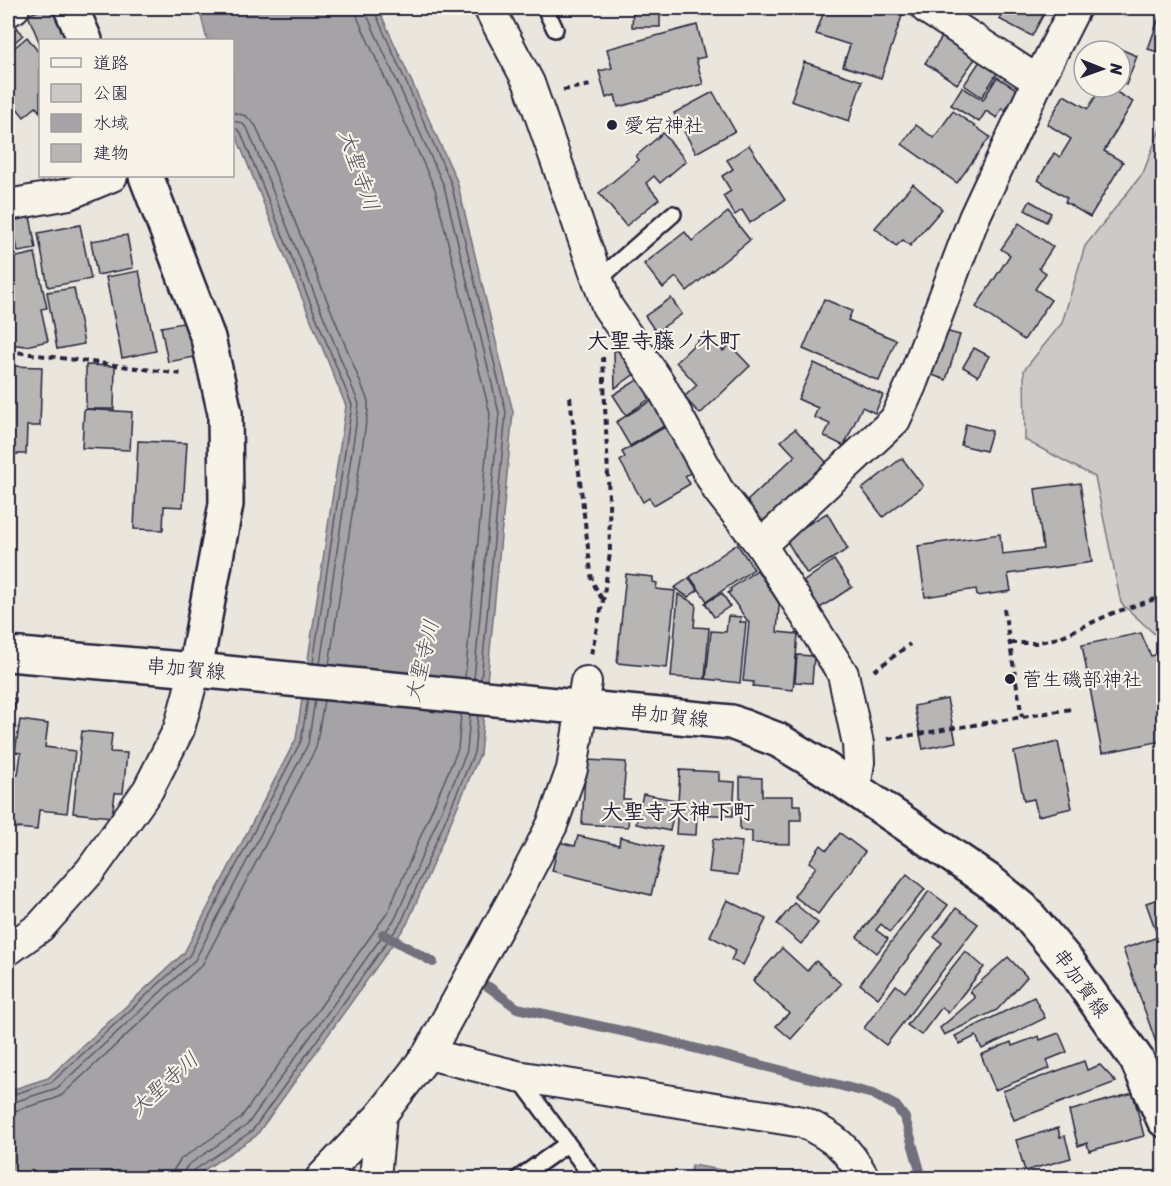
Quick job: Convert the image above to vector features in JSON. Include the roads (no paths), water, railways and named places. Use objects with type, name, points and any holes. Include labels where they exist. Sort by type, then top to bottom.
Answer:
[{"type":"main road","points":[[70,8],[86,39]]},
{"type":"main road","points":[[146,177],[208,338],[225,413],[226,504],[206,671]]},
{"type":"main road","name":"串加賀線","points":[[8,654],[576,698],[730,722],[778,740],[989,880],[1022,908],[1070,965],[1137,1060],[1164,1120]]},
{"type":"street","points":[[8,11],[14,8]]},
{"type":"street","points":[[489,8],[529,82],[602,293],[660,384],[718,490],[761,545],[843,674],[858,744],[859,762],[855,789]]},
{"type":"street","points":[[926,8],[1038,81]]},
{"type":"street","points":[[761,545],[895,420],[911,385],[974,218],[1038,81],[1076,8]]},
{"type":"street","points":[[8,205],[69,194],[110,177]]},
{"type":"street","points":[[8,950],[40,927],[91,870],[148,790],[206,671]]},
{"type":"street","points":[[321,1179],[381,1115],[428,1054],[524,881],[552,825],[572,770],[576,698]]},
{"type":"street","points":[[428,1054],[517,1076],[803,1122],[829,1136],[852,1157],[864,1179]]},
{"type":"street","points":[[375,1179],[381,1115]]},
{"type":"lane","points":[[545,8],[555,29]]},
{"type":"lane","points":[[602,293],[673,213]]},
{"type":"lane","points":[[517,1076],[593,1179]]},
{"type":"lane","points":[[519,1179],[567,1144]]},
{"type":"water","name":"大聖寺川","points":[[199,8],[378,8],[457,181],[513,412],[480,754],[407,924],[256,1136],[192,1178],[8,1178],[8,1091],[48,1078],[184,953],[296,739],[346,406],[234,130],[234,39],[207,39]]},
{"type":"water","points":[[692,1165],[768,1178],[690,1178]]},
{"type":"waterway","points":[[383,934],[433,962]]},
{"type":"waterway","points":[[477,982],[489,987],[517,1008],[663,1040],[873,1094],[896,1106],[905,1118],[922,1178]]},
{"type":"place","name":"愛宕神社","points":[[612,125]]},
{"type":"place","name":"菅生磯部神社","points":[[1010,679]]},
{"type":"district","name":"大聖寺藤ノ木町","points":[[664,340]]},
{"type":"district","name":"大聖寺天神下町","points":[[678,811]]}]
